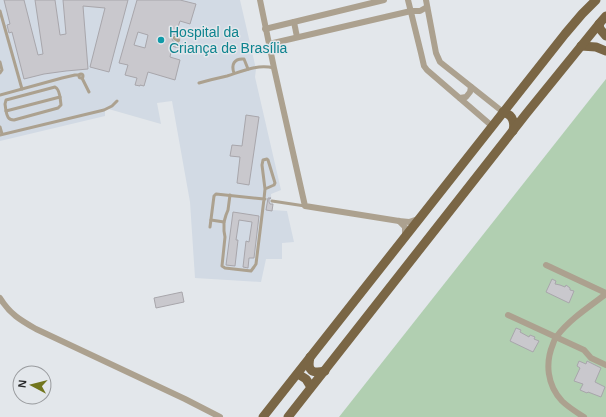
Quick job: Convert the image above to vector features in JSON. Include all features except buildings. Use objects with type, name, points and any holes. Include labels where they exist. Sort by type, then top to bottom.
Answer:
[{"type":"main road","points":[[263,417],[565,34],[596,0]]},
{"type":"main road","points":[[288,417],[526,114],[606,16]]},
{"type":"main road","points":[[599,24],[600,29],[606,36]]},
{"type":"main road","points":[[581,46],[596,47],[606,51]]},
{"type":"main road","points":[[512,102],[512,109],[515,112],[526,114]]},
{"type":"main road","points":[[504,112],[514,121],[513,131]]},
{"type":"main road","points":[[310,358],[308,365],[313,372],[317,373],[325,371]]},
{"type":"main road","points":[[298,374],[306,379],[311,387]]},
{"type":"street","points":[[260,0],[268,44],[305,206],[400,222],[409,222],[418,219]]},
{"type":"street","points":[[265,29],[384,0]]},
{"type":"street","points":[[408,0],[424,66],[492,126]]},
{"type":"street","points":[[268,44],[411,11],[420,11],[427,3]]},
{"type":"street","points":[[427,3],[440,62],[504,112]]},
{"type":"street","points":[[294,22],[297,37]]},
{"type":"street","points":[[460,98],[466,97],[470,92],[471,87]]},
{"type":"street","points":[[400,222],[405,227],[405,237]]},
{"type":"street","points":[[546,265],[606,294],[571,321],[556,337],[550,351],[548,361],[550,384],[563,402],[584,417]]},
{"type":"street","points":[[0,298],[10,313],[31,326],[220,417]]},
{"type":"street","points":[[508,315],[584,350],[591,358],[606,365]]},
{"type":"lane","points":[[0,11],[22,96]]},
{"type":"lane","points":[[0,33],[6,31]]},
{"type":"lane","points":[[234,73],[232,66],[236,60],[244,59],[248,69]]},
{"type":"lane","points":[[0,62],[2,70],[0,73]]},
{"type":"lane","points":[[199,83],[263,66],[274,68]]},
{"type":"lane","points":[[0,95],[82,74],[82,78],[89,92]]},
{"type":"lane","points":[[55,87],[58,90],[60,97],[61,105],[58,108],[14,120],[9,119],[6,115],[6,100],[55,87]]},
{"type":"lane","points":[[6,111],[60,97]]},
{"type":"lane","points":[[0,127],[1,134],[104,110],[112,106],[117,101]]},
{"type":"lane","points":[[230,195],[228,210],[224,222],[225,237],[222,266],[225,268],[251,271],[256,264],[265,199],[262,162],[263,160],[267,159],[275,183],[274,185],[265,189]]},
{"type":"lane","points":[[210,227],[215,194],[265,199]]},
{"type":"lane","points":[[272,202],[305,206]]},
{"type":"lane","points":[[211,220],[224,222]]},
{"type":"shaded area","points":[[0,0],[240,0],[256,69],[255,77],[281,190],[271,194],[272,210],[287,211],[294,242],[282,243],[282,259],[266,259],[261,282],[195,278],[190,202],[172,101],[157,103],[161,124],[105,108],[105,116],[0,141]]},
{"type":"green space","points":[[606,79],[606,417],[339,417]]},
{"type":"place","name":"Hospital da Criança de Brasília","points":[[161,40]]}]
